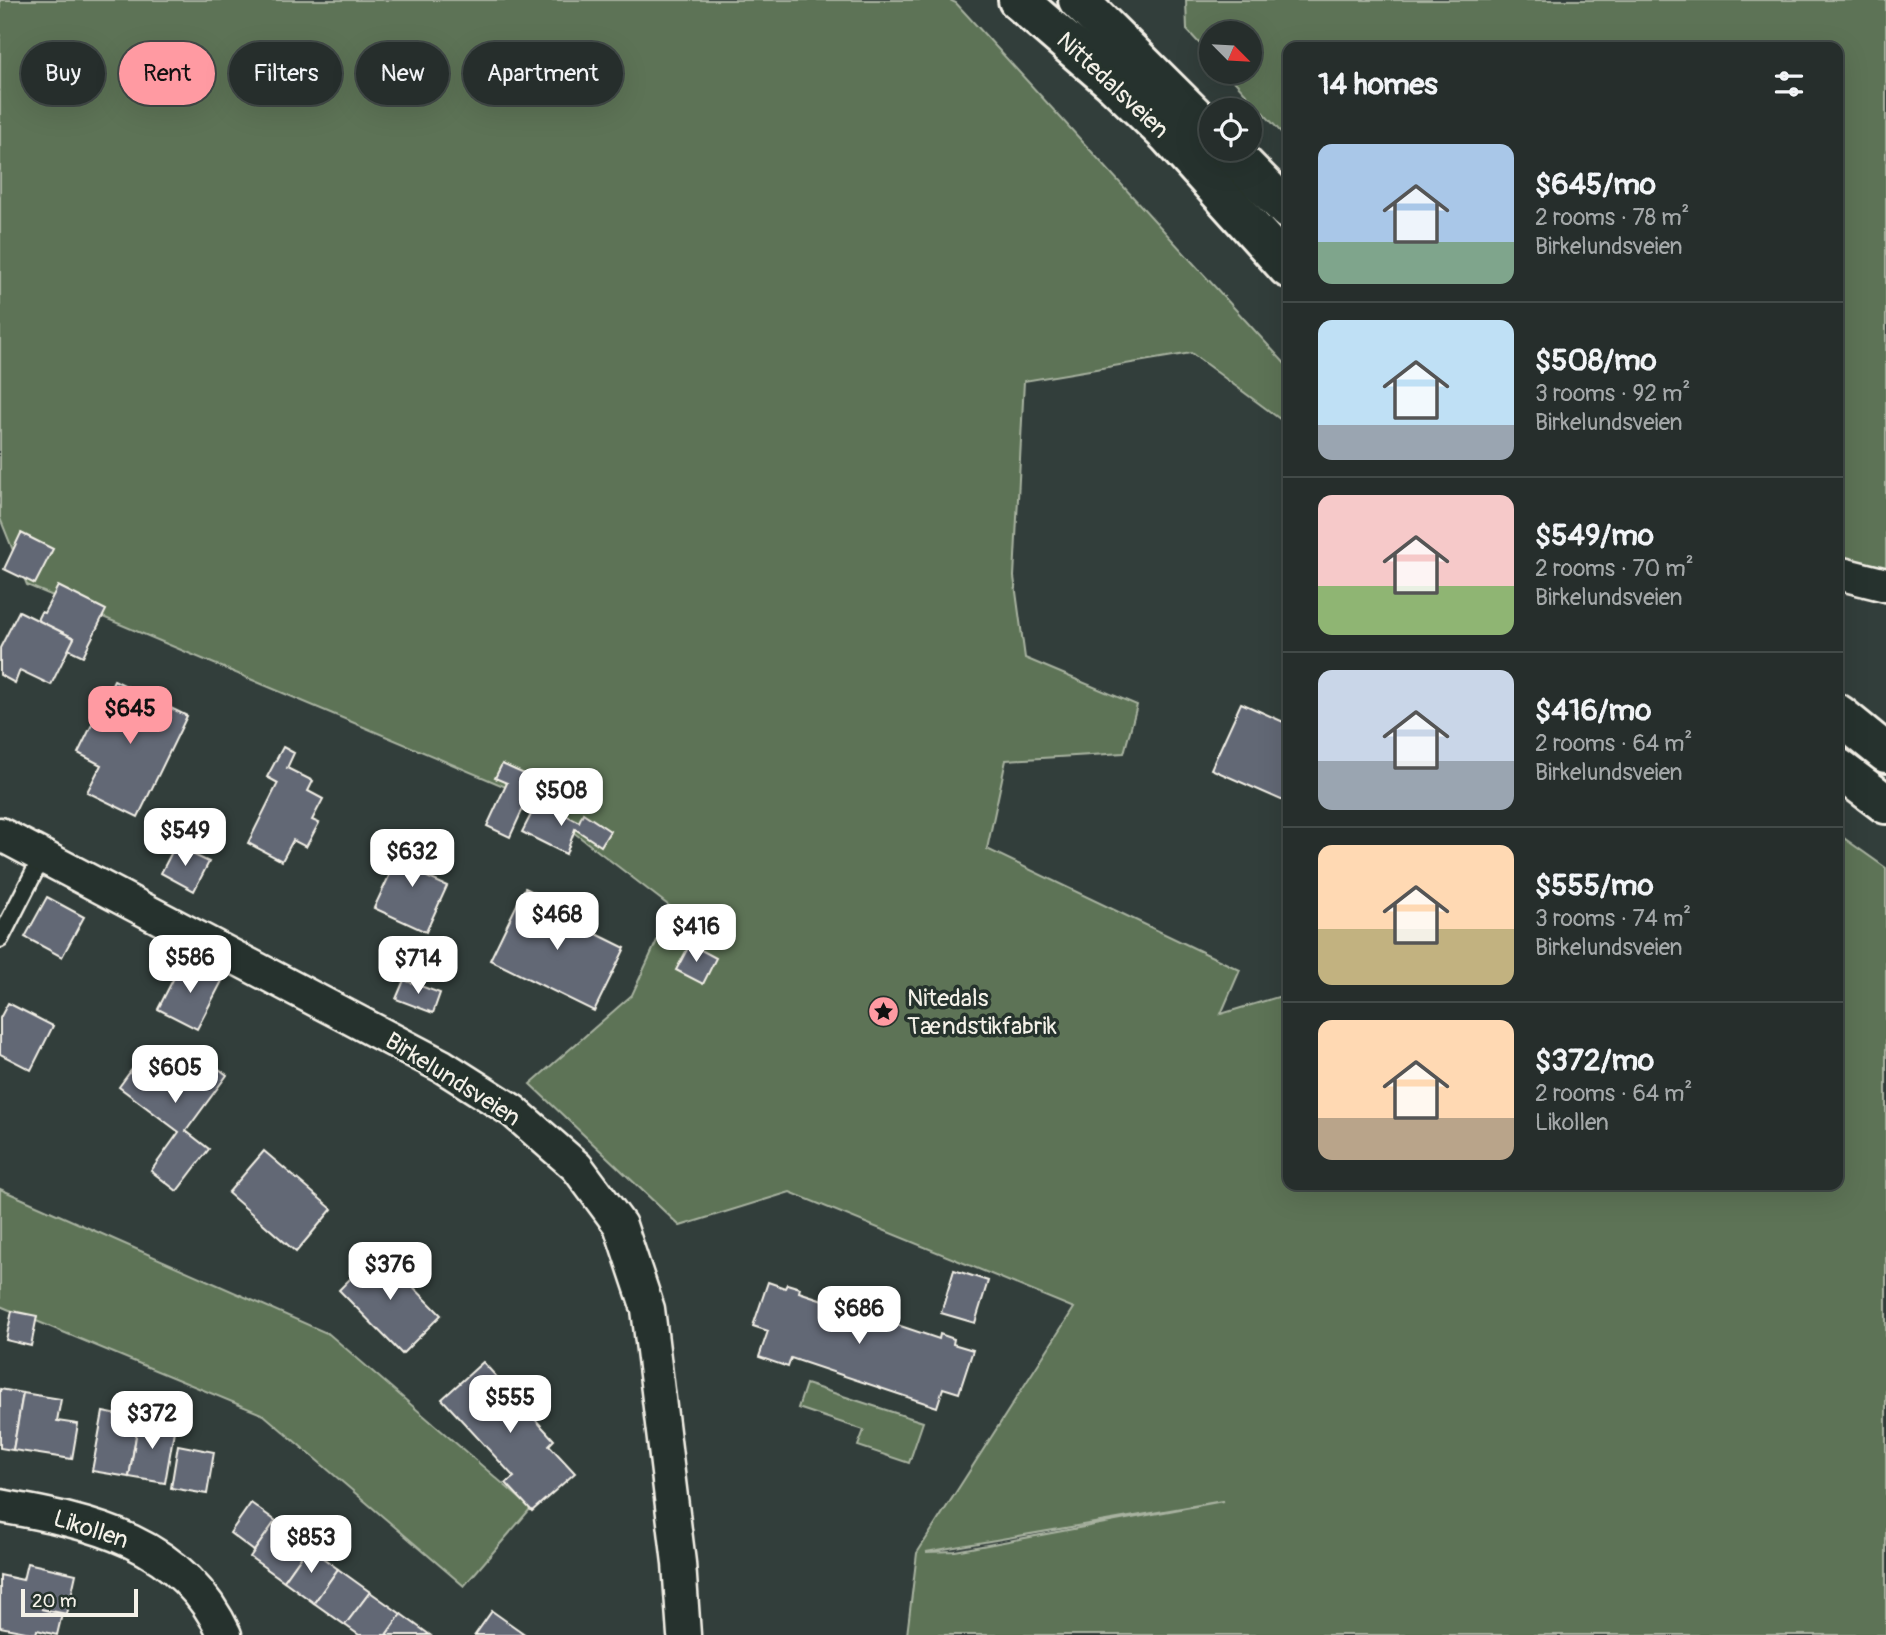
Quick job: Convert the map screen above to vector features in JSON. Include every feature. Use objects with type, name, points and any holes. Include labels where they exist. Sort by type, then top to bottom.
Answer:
[{"type":"main road","name":"Nittedalsveien","points":[[1018,0],[1115,84],[1168,135],[1283,262]]},
{"type":"main road","name":"Nittedalsveien","points":[[1078,0],[1199,120]]},
{"type":"main road","points":[[1240,161],[1283,205]]},
{"type":"main road","points":[[1843,718],[1886,753]]},
{"type":"main road","points":[[1843,772],[1886,804]]},
{"type":"street","points":[[1843,574],[1886,585]]},
{"type":"street","name":"Birkelundsveien","points":[[0,834],[442,1066],[513,1111],[577,1167],[620,1225],[648,1309],[684,1635]]},
{"type":"street","name":"Likollen","points":[[0,1506],[93,1525],[124,1536],[150,1550],[177,1570],[205,1601],[225,1635]]},
{"type":"lane","points":[[0,939],[43,855]]},
{"type":"green space","points":[[0,0],[950,0],[956,3],[1283,362],[1283,421],[1191,353],[1024,381],[1014,577],[1025,658],[1137,705],[1124,753],[1006,760],[987,849],[1240,970],[1221,1014],[1283,995],[1283,1190],[1843,1190],[1843,838],[1886,868],[1886,1635],[907,1635],[917,1553],[1074,1308],[790,1192],[680,1226],[530,1084],[632,995],[672,908],[525,795],[27,585],[0,518]],"holes":[[[1223,1501],[955,1551],[926,1552]]]},
{"type":"green space","points":[[1186,0],[1886,0],[1886,603],[1843,588],[1843,42],[1283,42],[1283,135],[1262,111],[1262,98],[1250,98],[1237,84],[1262,84],[1262,21],[1199,21],[1199,43],[1187,30]]},
{"type":"green space","points":[[0,1189],[329,1334],[531,1508],[464,1586],[264,1415],[0,1306]]},
{"type":"green space","points":[[806,1384],[923,1422],[909,1463],[858,1446],[864,1430],[798,1408]]},
{"type":"building","points":[[21,533],[53,549],[35,584],[4,569]]},
{"type":"building","points":[[58,586],[106,610],[83,656],[68,649],[74,638],[37,620],[41,612],[44,613]]},
{"type":"building","points":[[19,611],[74,638],[51,685],[20,670],[15,683],[0,675],[0,648]]},
{"type":"building","points":[[114,680],[187,716],[138,817],[87,792],[101,765],[78,753]]},
{"type":"building","points":[[1241,703],[1283,722],[1283,801],[1211,769]]},
{"type":"building","points":[[283,747],[294,753],[287,768],[313,781],[308,791],[323,799],[312,820],[319,823],[306,847],[293,840],[282,861],[248,843],[278,783],[267,777]]},
{"type":"building","points":[[502,764],[542,782],[535,796],[530,793],[510,837],[487,826],[507,783],[495,778]]},
{"type":"building","points":[[538,801],[579,822],[583,813],[610,831],[601,846],[575,829],[566,854],[522,832]]},
{"type":"building","points":[[405,842],[437,857],[427,877],[447,886],[426,932],[374,908]]},
{"type":"building","points":[[175,846],[209,862],[194,891],[161,873]]},
{"type":"building","points":[[525,888],[552,901],[548,910],[625,948],[594,1011],[490,960]]},
{"type":"building","points":[[47,897],[84,917],[62,957],[25,937]]},
{"type":"building","points":[[690,944],[716,958],[703,984],[676,970]]},
{"type":"building","points":[[183,960],[222,981],[197,1029],[158,1009]]},
{"type":"building","points":[[404,980],[440,993],[433,1013],[396,999]]},
{"type":"building","points":[[8,1003],[53,1026],[31,1070],[0,1054],[0,1018]]},
{"type":"building","points":[[167,1048],[183,1060],[192,1049],[227,1075],[186,1131],[209,1149],[177,1191],[151,1171],[179,1132],[119,1087],[147,1049],[160,1059]]},
{"type":"building","points":[[264,1151],[332,1209],[296,1252],[228,1193]]},
{"type":"building","points":[[378,1251],[441,1315],[402,1354],[339,1290]]},
{"type":"building","points":[[954,1270],[988,1281],[975,1323],[941,1313]]},
{"type":"building","points":[[768,1282],[785,1288],[787,1284],[800,1288],[799,1292],[939,1339],[940,1334],[954,1339],[953,1344],[973,1350],[959,1393],[943,1388],[937,1407],[791,1358],[788,1367],[759,1357],[768,1331],[753,1326]]},
{"type":"building","points":[[12,1311],[37,1316],[31,1346],[6,1340]]},
{"type":"building","points":[[483,1362],[554,1440],[549,1445],[575,1473],[532,1511],[506,1483],[514,1477],[442,1399]]},
{"type":"building","points":[[0,1389],[23,1393],[13,1450],[0,1448]]},
{"type":"building","points":[[23,1393],[61,1399],[57,1421],[78,1424],[72,1459],[13,1450]]},
{"type":"building","points":[[103,1412],[139,1419],[129,1477],[92,1471]]},
{"type":"building","points":[[139,1419],[175,1425],[165,1483],[129,1477]]},
{"type":"building","points":[[178,1445],[214,1452],[207,1494],[171,1488]]},
{"type":"building","points":[[251,1503],[276,1521],[254,1551],[230,1533]]},
{"type":"building","points":[[274,1523],[308,1547],[284,1581],[250,1557]]},
{"type":"building","points":[[308,1547],[338,1569],[314,1603],[284,1581]]},
{"type":"building","points":[[27,1563],[76,1574],[67,1614],[41,1609],[62,1614],[57,1635],[37,1630],[36,1634],[0,1627],[0,1575],[23,1580]]},
{"type":"building","points":[[338,1569],[370,1592],[345,1625],[314,1603]]},
{"type":"building","points":[[370,1592],[401,1614],[386,1635],[359,1635],[345,1625]]},
{"type":"building","points":[[492,1611],[526,1635],[475,1635]]},
{"type":"building","points":[[401,1614],[430,1635],[386,1635]]},
{"type":"place","name":"Nitedals Tændstikfabrik","points":[[884,1012]]}]
